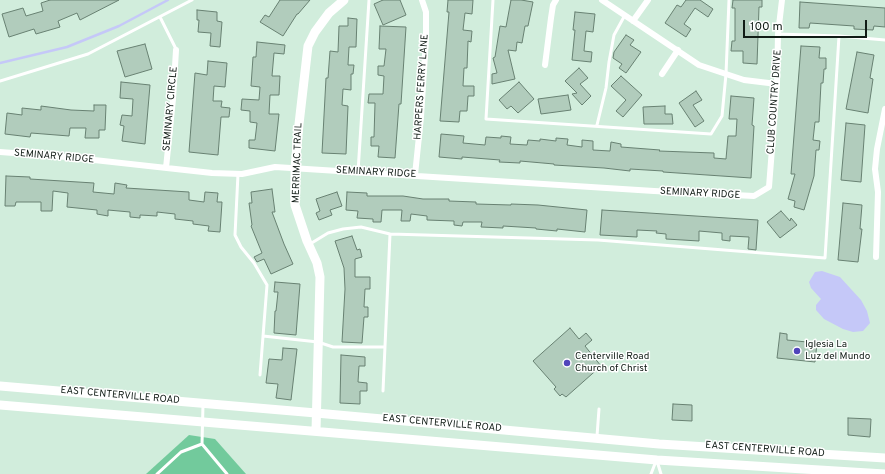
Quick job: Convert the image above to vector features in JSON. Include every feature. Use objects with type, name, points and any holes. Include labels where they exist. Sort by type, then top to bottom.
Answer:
[{"type":"main road","name":"MERRIMAC TRAIL","points":[[316,431],[320,277],[317,263],[308,245],[295,205],[295,168],[308,46],[315,32],[329,13],[344,0]]},
{"type":"main road","name":"EAST CENTERVILLE ROAD","points":[[0,386],[659,444],[885,458]]},
{"type":"main road","name":"EAST CENTERVILLE ROAD","points":[[0,405],[808,472],[885,474]]},
{"type":"main road","points":[[490,428],[490,446]]},
{"type":"main road","points":[[657,460],[659,444]]},
{"type":"main road","points":[[808,453],[808,472]]},
{"type":"street","name":"HARPERS FERRY LANE","points":[[415,175],[421,117],[426,39],[426,12],[422,0]]},
{"type":"street","points":[[545,65],[553,5],[556,0]]},
{"type":"street","points":[[602,0],[699,65],[744,80],[777,84]]},
{"type":"street","points":[[633,21],[648,0]]},
{"type":"street","name":"CLUB COUNTRY DRIVE","points":[[754,196],[769,187],[777,84],[778,34],[782,0]]},
{"type":"street","name":"SEMINARY CIRCLE","points":[[166,168],[176,50]]},
{"type":"street","points":[[662,74],[678,50]]},
{"type":"street","points":[[876,256],[878,192],[875,169],[877,149],[885,109]]},
{"type":"street","name":"SEMINARY RIDGE","points":[[0,152],[66,157],[212,173],[242,174],[275,167],[754,196]]},
{"type":"street","points":[[877,225],[885,226]]},
{"type":"lane","points":[[0,81],[88,54],[192,0]]},
{"type":"lane","points":[[358,172],[369,0]]},
{"type":"lane","points":[[493,0],[486,119],[597,125],[711,134],[722,116],[726,74],[729,0]]},
{"type":"lane","points":[[597,125],[606,88],[614,35],[625,15]]},
{"type":"lane","points":[[160,17],[176,50]]},
{"type":"lane","points":[[778,34],[839,36],[885,40]]},
{"type":"lane","points":[[308,245],[328,233],[343,229],[361,227],[390,234],[598,240],[825,258],[839,36]]},
{"type":"lane","points":[[238,174],[235,235],[240,247],[254,264],[267,285],[260,375]]},
{"type":"lane","points":[[383,391],[390,234]]},
{"type":"lane","points":[[263,336],[318,342],[333,347],[384,348]]},
{"type":"lane","points":[[203,403],[202,444],[227,474]]},
{"type":"lane","points":[[596,438],[599,409]]},
{"type":"lane","points":[[157,474],[181,452],[202,444]]},
{"type":"lane","points":[[651,474],[657,460]]},
{"type":"lane","points":[[657,460],[661,474]]},
{"type":"green space","points":[[189,435],[215,439],[246,474],[146,474]]},
{"type":"water","points":[[822,271],[840,277],[861,300],[867,311],[870,323],[863,331],[853,332],[843,329],[824,319],[816,310],[816,305],[821,299],[811,288],[809,282],[815,272]]},
{"type":"building","points":[[50,0],[119,0],[80,20],[77,13],[58,21],[60,27],[36,34],[34,29],[9,37],[2,14],[23,8],[26,16],[43,11],[41,3]]},
{"type":"building","points":[[280,0],[310,0],[297,14],[283,36],[260,22],[265,15],[269,17]]},
{"type":"building","points":[[383,0],[400,0],[406,15],[383,25],[374,4]]},
{"type":"building","points":[[448,0],[473,0],[472,14],[465,13],[463,30],[472,31],[471,42],[468,41],[467,68],[464,68],[463,86],[474,86],[474,96],[468,96],[467,111],[460,111],[459,122],[440,121],[449,12],[447,12]]},
{"type":"building","points":[[511,0],[533,2],[528,26],[525,26],[522,43],[517,42],[516,51],[508,50],[515,79],[492,84],[492,74],[497,73],[493,58],[495,57],[500,26],[506,27]]},
{"type":"building","points":[[686,0],[700,0],[713,9],[708,17],[695,8],[684,24],[691,29],[686,37],[665,23],[677,5],[681,7]]},
{"type":"building","points":[[733,0],[762,0],[762,7],[759,7],[757,64],[743,63],[743,51],[731,51],[732,41],[735,41],[735,8],[732,8]]},
{"type":"building","points":[[800,2],[885,8],[885,27],[874,26],[873,30],[854,29],[854,26],[810,23],[809,28],[799,28]]},
{"type":"building","points":[[197,10],[217,12],[217,21],[222,22],[220,47],[210,46],[211,33],[198,32],[199,20],[197,20]]},
{"type":"building","points":[[575,12],[595,14],[593,32],[586,31],[584,51],[592,52],[591,62],[572,60]]},
{"type":"building","points":[[348,18],[357,19],[356,47],[349,47],[348,65],[354,65],[353,74],[351,74],[351,90],[343,89],[342,105],[348,106],[346,154],[322,153],[326,78],[328,78],[330,51],[338,52],[339,26],[348,26]]},
{"type":"building","points":[[380,26],[406,27],[401,104],[399,104],[395,158],[378,157],[379,146],[371,146],[371,137],[374,137],[375,103],[368,103],[369,94],[383,94],[384,76],[378,75],[378,66],[384,66],[386,49],[379,49]]},
{"type":"building","points":[[626,35],[634,40],[630,45],[641,52],[626,73],[619,68],[622,64],[613,58],[614,52]]},
{"type":"building","points":[[257,42],[285,45],[284,54],[274,53],[272,76],[280,76],[279,95],[270,95],[269,114],[279,114],[275,151],[249,148],[249,140],[255,140],[257,123],[250,122],[250,111],[241,110],[242,99],[259,100],[260,87],[251,86],[253,57],[256,57]]},
{"type":"building","points":[[145,44],[152,69],[125,77],[117,51]]},
{"type":"building","points":[[801,46],[820,47],[819,58],[826,58],[826,69],[824,69],[823,83],[821,83],[819,122],[815,122],[813,140],[820,141],[819,150],[816,150],[814,176],[804,210],[794,207],[795,201],[788,199],[795,174],[791,174]]},
{"type":"building","points":[[857,52],[874,55],[870,78],[873,79],[868,113],[846,109]]},
{"type":"building","points":[[208,61],[227,63],[225,87],[214,86],[213,101],[222,101],[221,107],[230,108],[229,117],[221,117],[218,155],[189,152],[195,73],[207,75]]},
{"type":"building","points":[[579,68],[588,78],[580,84],[591,96],[582,105],[572,94],[577,93],[565,81]]},
{"type":"building","points":[[621,76],[642,95],[623,117],[616,111],[626,100],[611,86]]},
{"type":"building","points":[[121,82],[150,85],[145,144],[122,141],[124,126],[120,125],[122,115],[132,116],[133,99],[120,98]]},
{"type":"building","points":[[519,82],[534,99],[518,113],[511,106],[507,109],[499,100]]},
{"type":"building","points":[[696,91],[702,100],[693,105],[704,121],[695,127],[679,103]]},
{"type":"building","points":[[568,95],[571,110],[541,114],[538,99]]},
{"type":"building","points":[[731,96],[754,98],[751,178],[630,169],[630,171],[520,161],[520,163],[499,162],[500,160],[462,157],[462,159],[439,157],[441,134],[464,136],[463,143],[485,145],[486,137],[511,137],[510,144],[527,145],[528,140],[540,141],[540,139],[556,141],[556,138],[568,139],[567,145],[582,147],[582,140],[593,141],[593,150],[610,151],[611,142],[621,144],[621,147],[660,150],[659,151],[714,153],[714,158],[726,159],[728,136],[736,136],[737,119],[729,119]]},
{"type":"building","points":[[94,105],[106,105],[105,130],[99,130],[99,138],[85,138],[86,128],[70,128],[69,136],[31,133],[30,137],[5,134],[7,113],[22,115],[22,108],[41,110],[41,106],[94,111]]},
{"type":"building","points":[[665,106],[665,114],[672,114],[673,124],[644,124],[643,107]]},
{"type":"building","points":[[846,123],[865,125],[861,182],[841,180]]},
{"type":"building","points":[[6,176],[94,183],[93,192],[114,194],[115,183],[127,185],[126,188],[189,192],[189,200],[204,202],[205,192],[218,193],[217,202],[222,202],[220,232],[208,231],[209,226],[193,224],[193,221],[175,219],[175,214],[157,212],[157,216],[140,215],[140,218],[130,217],[130,212],[108,210],[108,216],[97,214],[97,210],[67,207],[68,193],[53,191],[52,211],[41,211],[41,202],[16,202],[15,206],[5,206]]},
{"type":"building","points":[[272,189],[275,212],[272,212],[293,264],[271,274],[264,259],[257,262],[254,257],[262,253],[251,226],[249,203],[252,203],[251,192]]},
{"type":"building","points":[[337,192],[342,206],[330,210],[332,215],[319,220],[316,213],[320,211],[316,199]]},
{"type":"building","points":[[347,192],[367,193],[367,196],[403,196],[423,199],[449,199],[449,201],[476,202],[476,204],[538,205],[587,210],[585,232],[503,226],[503,228],[481,227],[482,222],[463,222],[462,226],[454,225],[454,221],[427,220],[427,216],[411,214],[410,221],[401,221],[402,210],[382,210],[381,222],[373,222],[373,219],[357,218],[358,211],[346,210]]},
{"type":"building","points":[[843,203],[862,205],[860,229],[862,229],[858,262],[838,260]]},
{"type":"building","points":[[602,210],[758,220],[756,250],[748,249],[749,237],[730,236],[730,241],[722,240],[722,233],[699,231],[699,241],[666,239],[666,234],[656,233],[657,231],[637,230],[637,237],[600,235]]},
{"type":"building","points":[[781,211],[790,221],[791,218],[797,225],[780,238],[767,222]]},
{"type":"building","points":[[352,236],[357,250],[360,249],[362,257],[355,259],[355,277],[370,277],[370,289],[365,289],[364,307],[368,307],[368,317],[364,317],[362,343],[342,342],[345,289],[344,268],[335,241]]},
{"type":"building","points":[[275,282],[300,284],[296,335],[274,333],[278,292],[274,292]]},
{"type":"building","name":"Centerville Road Church of Christ","points":[[570,328],[579,339],[586,333],[592,340],[585,346],[601,366],[566,397],[562,394],[560,396],[554,389],[556,387],[533,361]]},
{"type":"building","name":"Iglesia La Luz del Mundo","points":[[780,333],[787,334],[787,340],[817,343],[815,362],[777,358]]},
{"type":"building","points":[[283,348],[297,349],[291,400],[276,398],[278,384],[266,383],[269,359],[282,360]]},
{"type":"building","points":[[341,355],[365,357],[365,366],[359,366],[358,382],[367,383],[367,391],[360,391],[360,404],[340,403]]},
{"type":"building","points":[[673,404],[692,405],[692,421],[672,420]]},
{"type":"building","points":[[848,418],[871,419],[870,437],[848,435]]},
{"type":"waterway","points":[[0,63],[67,47],[119,26],[168,0]]},
{"type":"place","name":"Iglesia La Luz del Mundo","points":[[797,351]]},
{"type":"place","name":"Centerville Road Church of Christ","points":[[567,363]]}]
